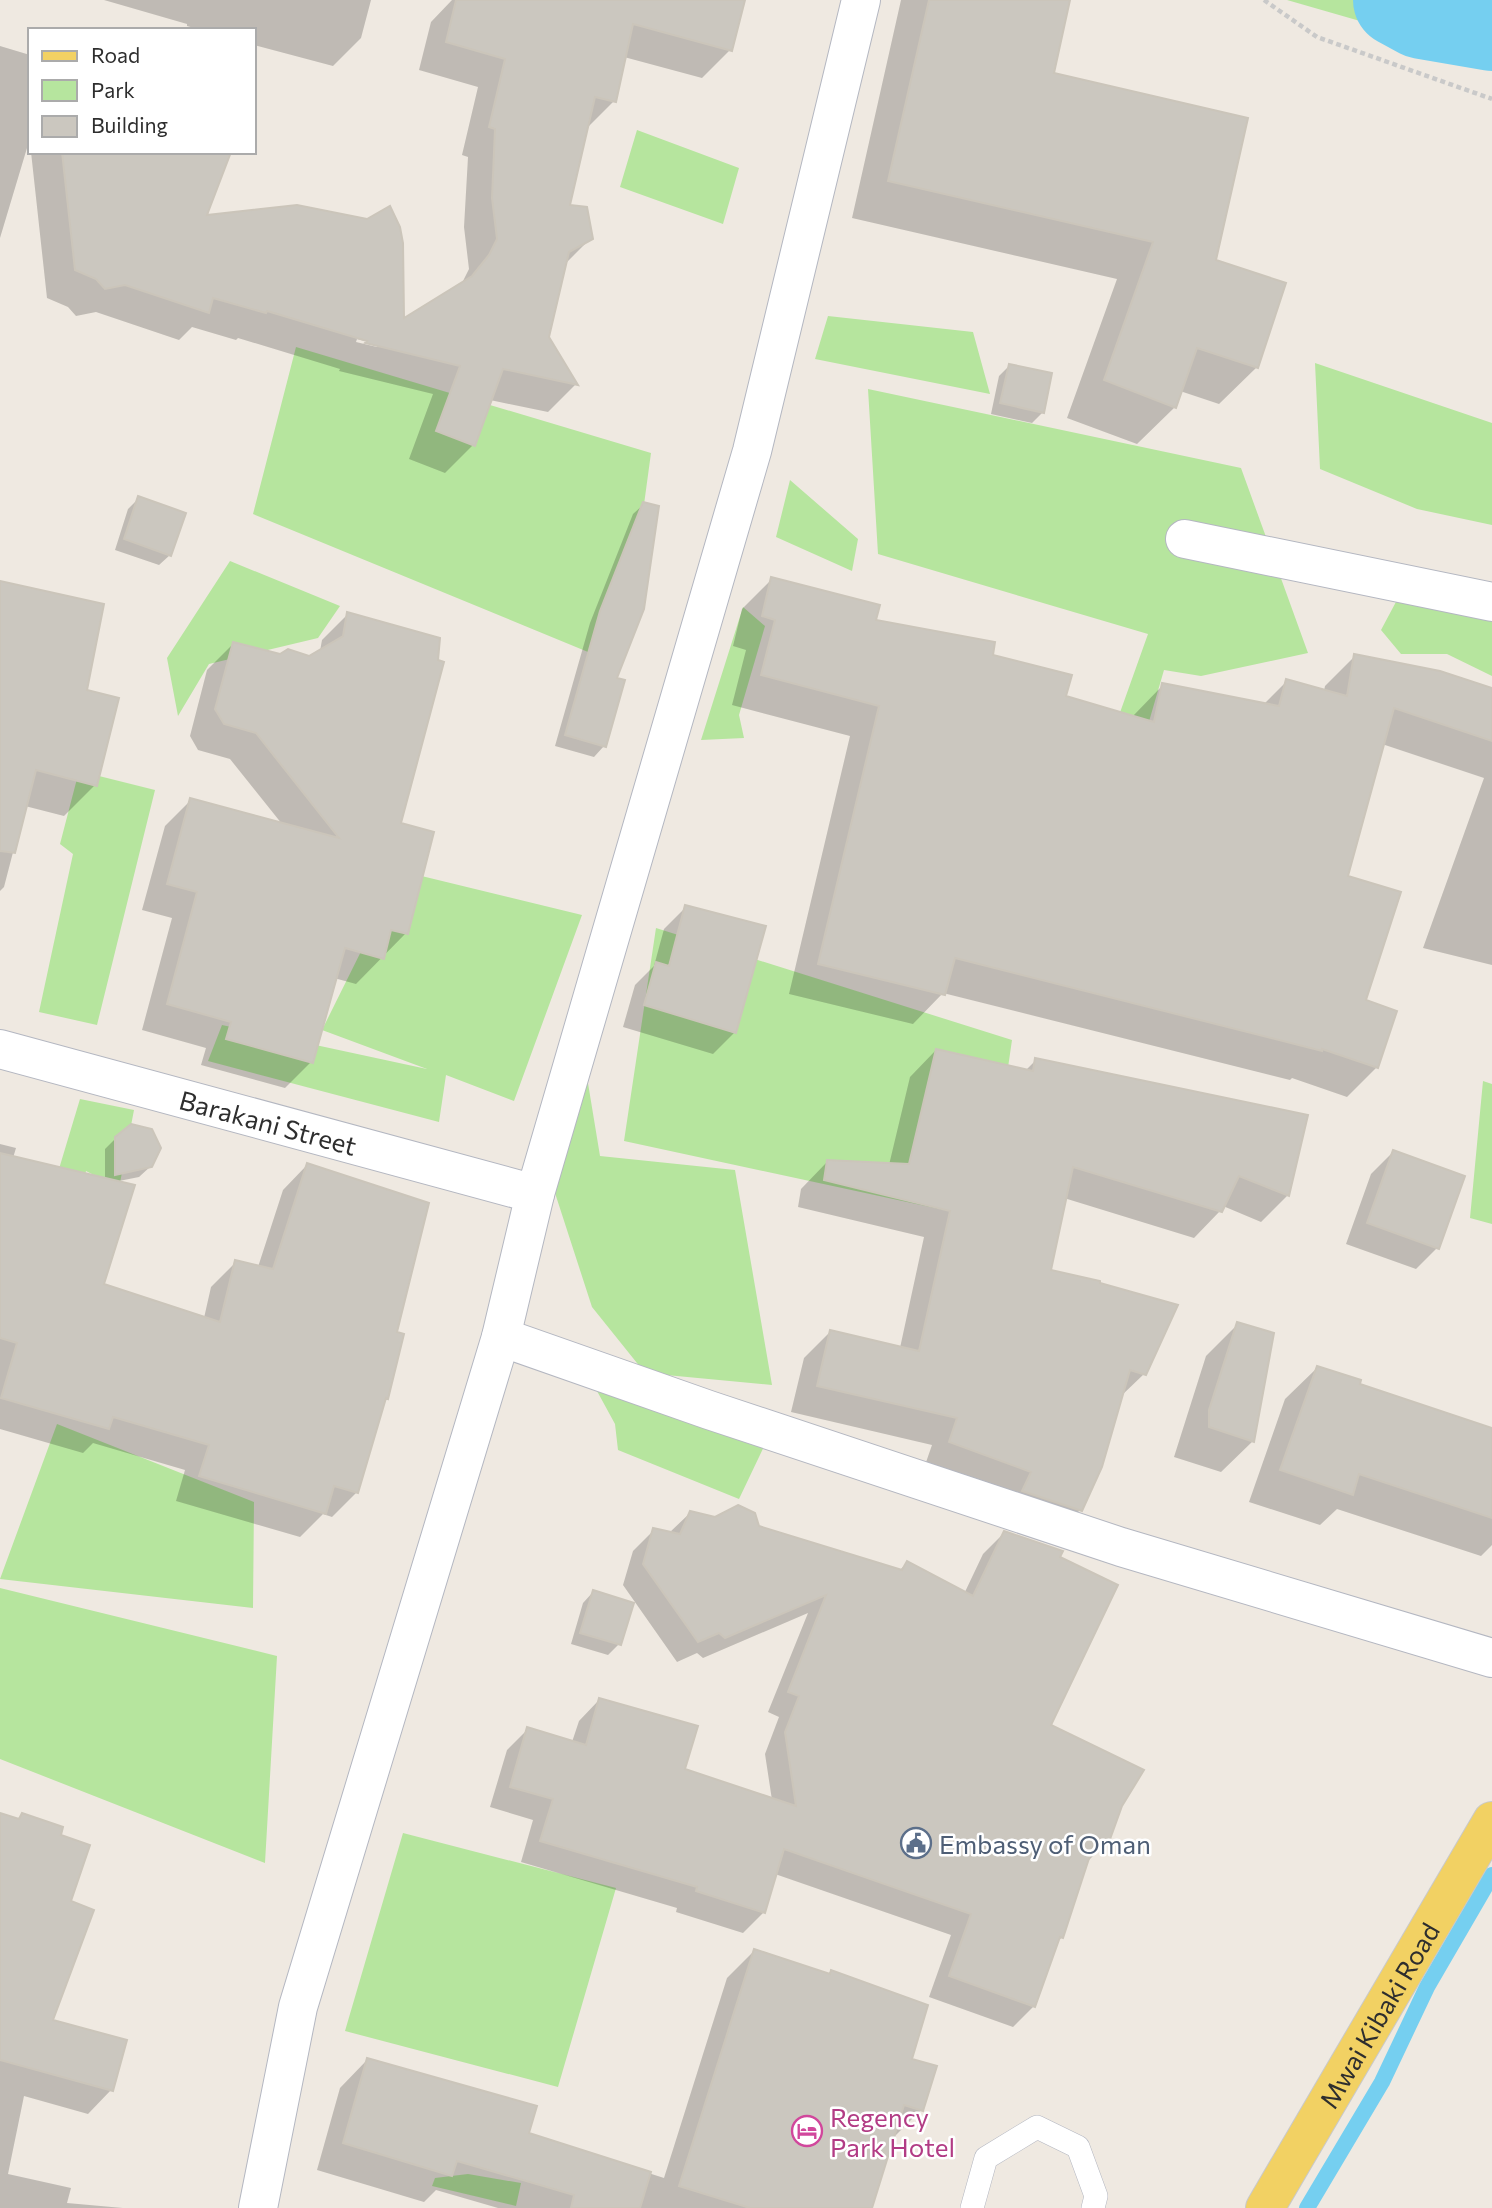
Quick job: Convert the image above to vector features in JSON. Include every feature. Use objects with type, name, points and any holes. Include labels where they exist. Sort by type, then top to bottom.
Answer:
[{"type":"main road","name":"Mwai Kibaki Road","points":[[1265,2208],[1492,1821]]},
{"type":"street","points":[[258,2208],[298,2007],[501,1337],[536,1194],[752,451],[861,0]]},
{"type":"street","points":[[1185,540],[1492,602]]},
{"type":"street","name":"Barakani Street","points":[[0,1049],[536,1194]]},
{"type":"street","points":[[501,1337],[1121,1548],[1492,1658]]},
{"type":"lane","points":[[972,2208],[986,2158],[1037,2127],[1078,2147],[1096,2196],[1093,2208]]},
{"type":"path","points":[[1264,0],[1317,37],[1492,99]]},
{"type":"green space","points":[[1287,0],[1492,0],[1492,59]]},
{"type":"green space","points":[[637,130],[739,168],[723,224],[620,187]]},
{"type":"green space","points":[[828,316],[973,332],[990,394],[815,359]]},
{"type":"green space","points":[[296,347],[651,453],[622,666],[253,514]]},
{"type":"green space","points":[[1315,363],[1492,423],[1492,525],[1417,509],[1320,469]]},
{"type":"green space","points":[[868,389],[1241,468],[1308,653],[1201,676],[1164,670],[1134,773],[1102,763],[1148,634],[878,554]]},
{"type":"green space","points":[[790,480],[858,539],[852,571],[776,537]]},
{"type":"green space","points":[[230,561],[340,606],[318,638],[209,664],[178,716],[167,658]]},
{"type":"green space","points":[[1492,582],[1492,676],[1447,654],[1401,654],[1381,630],[1397,600]]},
{"type":"green space","points":[[743,607],[765,626],[739,715],[744,738],[701,740]]},
{"type":"green space","points":[[79,771],[155,790],[97,1025],[39,1012],[73,854],[60,844]]},
{"type":"green space","points":[[401,871],[582,915],[514,1101],[446,1075],[439,1122],[208,1061],[222,1025],[427,1069],[322,1030]]},
{"type":"green space","points":[[656,928],[1012,1040],[986,1219],[624,1141]]},
{"type":"green space","points":[[586,1071],[600,1156],[735,1170],[772,1385],[645,1373],[592,1307],[555,1193]]},
{"type":"green space","points":[[1483,1081],[1492,1084],[1492,1224],[1470,1218]]},
{"type":"green space","points":[[80,1099],[134,1110],[119,1188],[86,1171],[84,1180],[28,1272]]},
{"type":"green space","points":[[597,1391],[768,1438],[739,1499],[618,1450],[615,1424]]},
{"type":"green space","points":[[57,1424],[254,1502],[253,1608],[0,1579]]},
{"type":"green space","points":[[0,1588],[277,1656],[265,1863],[0,1759]]},
{"type":"green space","points":[[403,1833],[616,1888],[558,2087],[345,2031]]},
{"type":"green space","points":[[468,2174],[521,2183],[516,2206],[432,2186],[435,2178]]},
{"type":"building","points":[[456,0],[745,0],[732,51],[633,24],[616,102],[595,97],[570,205],[587,207],[593,239],[569,252],[549,337],[578,385],[503,369],[475,446],[436,431],[460,366],[365,343],[367,341],[267,311],[266,313],[213,298],[209,313],[125,285],[105,289],[96,279],[75,270],[62,154],[230,154],[207,215],[297,205],[367,219],[390,206],[400,227],[403,243],[404,318],[472,276],[489,255],[497,239],[492,198],[495,129],[489,127],[505,59],[446,42]]},
{"type":"building","points":[[929,0],[1070,0],[1054,73],[1248,118],[1216,260],[1286,283],[1258,368],[1197,348],[1176,408],[1104,380],[1153,242],[888,181]]},
{"type":"building","points":[[1009,364],[1052,373],[1044,413],[1000,403]]},
{"type":"building","points":[[138,496],[186,513],[171,556],[124,539]]},
{"type":"building","points":[[643,502],[659,506],[644,609],[617,678],[625,680],[606,747],[565,735],[600,611]]},
{"type":"building","points":[[771,577],[880,605],[876,620],[995,642],[993,655],[1072,675],[1066,696],[1154,722],[1162,683],[1279,706],[1286,679],[1347,696],[1354,654],[1440,671],[1492,688],[1492,741],[1394,708],[1348,876],[1401,892],[1366,1000],[1397,1011],[1378,1068],[1322,1049],[955,958],[945,995],[818,964],[879,706],[761,675],[775,620],[762,616]]},
{"type":"building","points":[[0,581],[104,604],[87,690],[119,698],[97,786],[36,770],[15,853],[0,851]]},
{"type":"building","points":[[347,612],[440,638],[438,660],[444,662],[401,823],[434,832],[408,934],[391,930],[384,959],[345,948],[313,1063],[226,1039],[231,1022],[167,1004],[197,892],[167,884],[190,798],[339,838],[256,733],[224,724],[215,709],[233,642],[280,654],[288,649],[309,656],[343,636]]},
{"type":"building","points":[[685,905],[766,926],[736,1033],[644,1005],[656,962],[669,966]]},
{"type":"building","points":[[936,1049],[1033,1071],[1035,1058],[1308,1115],[1289,1196],[1239,1176],[1222,1212],[1073,1167],[1051,1270],[1100,1281],[1178,1305],[1146,1375],[1130,1370],[1102,1467],[1082,1511],[1022,1491],[1031,1472],[949,1442],[957,1418],[817,1386],[830,1330],[919,1351],[950,1211],[824,1180],[827,1160],[909,1164]]},
{"type":"building","points":[[131,1124],[152,1129],[161,1148],[152,1167],[115,1175],[115,1137]]},
{"type":"building","points":[[1393,1150],[1465,1176],[1439,1249],[1367,1223]]},
{"type":"building","points":[[0,1153],[135,1185],[104,1284],[220,1322],[235,1260],[273,1269],[307,1163],[429,1203],[397,1332],[404,1334],[388,1399],[386,1398],[358,1493],[334,1486],[326,1514],[199,1476],[209,1445],[113,1417],[109,1429],[1,1398],[17,1343],[0,1338]]},
{"type":"building","points":[[1237,1322],[1274,1333],[1254,1442],[1209,1427],[1209,1410]]},
{"type":"building","points":[[1317,1366],[1361,1380],[1360,1384],[1492,1428],[1492,1518],[1359,1474],[1353,1495],[1280,1470]]},
{"type":"building","points":[[738,1505],[755,1513],[759,1526],[902,1570],[907,1561],[973,1596],[1004,1531],[1063,1551],[1060,1557],[1118,1585],[1051,1725],[1144,1770],[1122,1806],[1109,1842],[1096,1837],[1063,1938],[1060,1937],[1035,2007],[949,1976],[971,1914],[784,1849],[765,1913],[696,1891],[697,1887],[540,1841],[553,1799],[510,1787],[527,1727],[586,1745],[599,1698],[698,1726],[685,1769],[796,1806],[785,1732],[799,1696],[788,1692],[826,1595],[725,1638],[719,1633],[698,1642],[643,1564],[653,1528],[680,1534],[690,1511],[715,1517]]},
{"type":"building","points":[[593,1590],[634,1603],[621,1645],[580,1633]]},
{"type":"building","points":[[0,1813],[19,1819],[22,1813],[63,1827],[61,1835],[90,1845],[71,1901],[94,1910],[53,2020],[127,2040],[113,2091],[0,2060]]},
{"type":"building","points":[[754,1949],[830,1974],[831,1970],[928,2005],[912,2059],[937,2066],[923,2111],[904,2105],[872,2208],[750,2208],[679,2186]]},
{"type":"building","points":[[367,2058],[537,2106],[529,2133],[651,2172],[640,2208],[571,2208],[574,2195],[457,2161],[452,2176],[343,2143]]},
{"type":"waterway","points":[[1400,0],[1422,12],[1492,24]]},
{"type":"waterway","points":[[1307,2208],[1382,2082],[1427,1987],[1492,1875]]},
{"type":"place","name":"Embassy of Oman","points":[[916,1843]]},
{"type":"place","name":"Regency Park Hotel","points":[[807,2131]]}]
